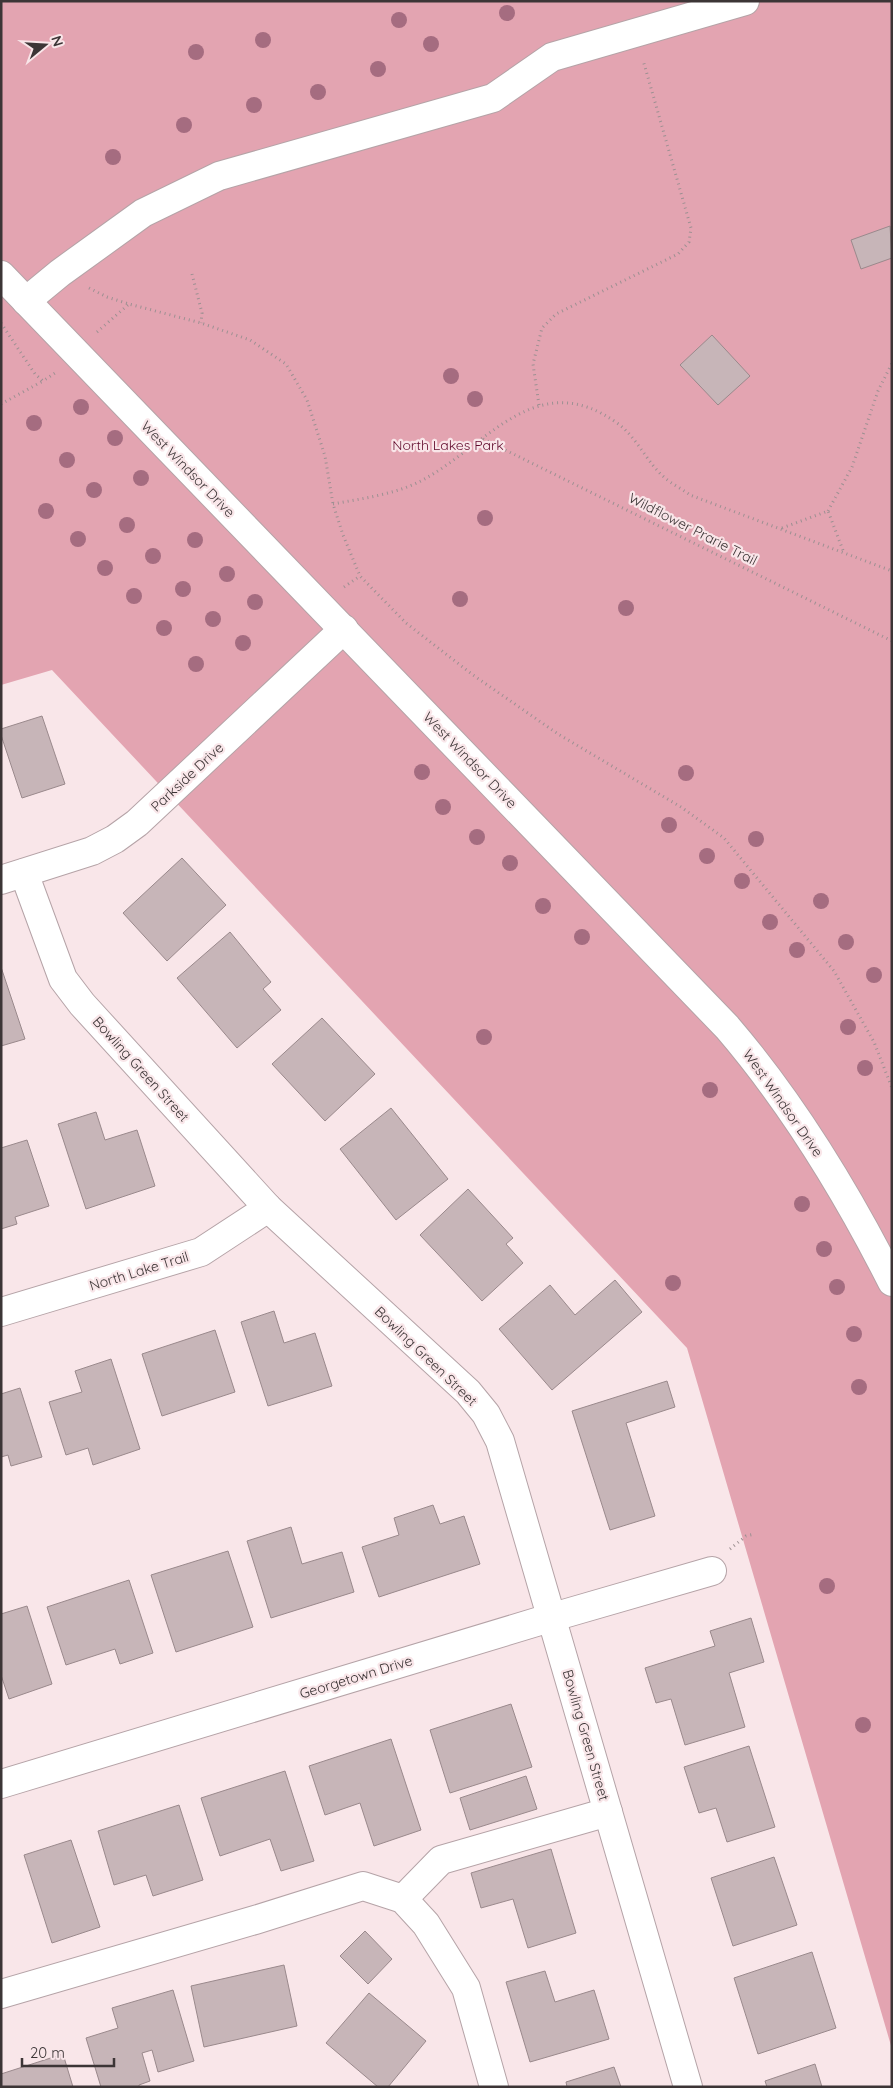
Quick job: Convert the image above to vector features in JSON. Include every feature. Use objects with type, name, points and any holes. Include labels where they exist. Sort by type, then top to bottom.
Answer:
[{"type":"street","points":[[26,301],[60,273],[143,213],[220,176],[493,98],[552,57],[745,1]]},
{"type":"street","name":"West Windsor Drive","points":[[1,274],[746,1049],[769,1077],[814,1142],[860,1221],[892,1282]]},
{"type":"street","name":"Parkside Drive","points":[[13,877],[92,851],[115,839],[137,823],[344,629]]},
{"type":"street","name":"Bowling Green Street","points":[[13,877],[63,979],[82,1004],[268,1208],[468,1392],[486,1414],[500,1441],[688,2087]]},
{"type":"street","name":"North Lake Trail","points":[[1,1312],[200,1252],[268,1208]]},
{"type":"street","name":"Georgetown Drive","points":[[1,1784],[552,1617],[712,1571]]},
{"type":"street","points":[[403,1900],[441,1860],[608,1812]]},
{"type":"street","points":[[1,1994],[255,1920],[363,1886],[403,1900],[426,1924],[466,1988],[494,2087]]},
{"type":"path","points":[[539,405],[533,364],[542,328],[556,314],[678,254],[688,242],[691,228],[635,34]]},
{"type":"path","points":[[60,273],[107,297],[201,323],[250,340],[286,364],[307,400],[325,456],[333,504],[342,535],[360,576],[406,623],[473,675],[558,734],[681,807],[724,838],[834,970],[874,1042],[892,1088]]},
{"type":"path","points":[[192,274],[202,313],[201,323]]},
{"type":"path","points":[[1,404],[54,374],[75,352],[129,304]]},
{"type":"path","points":[[1,323],[35,374],[43,381]]},
{"type":"path","points":[[782,528],[799,524],[828,512],[852,467],[878,391],[892,363]]},
{"type":"path","points":[[333,504],[370,497],[405,487],[427,478],[516,415],[539,405],[566,403],[591,409],[618,424],[664,477],[690,494],[892,571]]},
{"type":"path","name":"Wildflower Prarie Trail","points":[[483,439],[892,641]]},
{"type":"path","points":[[828,512],[844,553]]},
{"type":"green space","name":"North Lakes Park","points":[[1,1],[892,1],[892,2049],[687,1348],[52,670],[1,685]]},
{"type":"building","points":[[890,226],[892,258],[861,269],[851,240]]},
{"type":"building","points":[[712,335],[750,376],[718,405],[680,365]]},
{"type":"building","points":[[42,716],[65,784],[22,798],[1,735],[1,729]]},
{"type":"building","points":[[182,858],[226,905],[167,961],[123,913]]},
{"type":"building","points":[[230,932],[271,982],[263,989],[281,1010],[237,1048],[177,978]]},
{"type":"building","points":[[1,967],[25,1039],[1,1046]]},
{"type":"building","points":[[322,1018],[375,1074],[325,1121],[272,1064]]},
{"type":"building","points":[[391,1108],[448,1179],[396,1220],[340,1149]]},
{"type":"building","points":[[96,1112],[105,1140],[137,1130],[155,1186],[86,1209],[58,1124]]},
{"type":"building","points":[[27,1140],[49,1206],[15,1217],[17,1224],[1,1229],[1,1148]]},
{"type":"building","points":[[468,1189],[513,1238],[506,1244],[523,1263],[482,1301],[420,1235]]},
{"type":"building","points":[[615,1280],[642,1312],[552,1390],[499,1329],[550,1285],[575,1315]]},
{"type":"building","points":[[274,1311],[284,1343],[315,1333],[332,1386],[268,1406],[241,1322]]},
{"type":"building","points":[[215,1330],[235,1392],[162,1416],[142,1354]]},
{"type":"building","points":[[111,1359],[140,1449],[93,1465],[88,1448],[66,1455],[49,1402],[82,1392],[75,1371]]},
{"type":"building","points":[[667,1381],[675,1407],[626,1423],[655,1516],[610,1530],[572,1411]]},
{"type":"building","points":[[20,1388],[42,1457],[11,1466],[8,1455],[1,1457],[1,1394]]},
{"type":"building","points":[[433,1505],[440,1524],[464,1516],[480,1564],[379,1597],[362,1547],[399,1535],[394,1518]]},
{"type":"building","points":[[291,1527],[302,1564],[342,1552],[354,1592],[271,1618],[247,1541]]},
{"type":"building","points":[[228,1551],[253,1627],[176,1652],[151,1575]]},
{"type":"building","points":[[129,1580],[153,1653],[120,1664],[115,1649],[66,1665],[47,1607]]},
{"type":"building","points":[[27,1606],[52,1684],[9,1699],[1,1675],[1,1614]]},
{"type":"building","points":[[751,1618],[764,1662],[729,1673],[745,1727],[685,1745],[671,1699],[656,1703],[645,1668],[715,1646],[710,1631]]},
{"type":"building","points":[[511,1704],[532,1767],[450,1793],[430,1730]]},
{"type":"building","points":[[391,1739],[421,1830],[374,1846],[360,1803],[325,1815],[309,1766]]},
{"type":"building","points":[[749,1746],[775,1827],[727,1842],[716,1808],[699,1813],[684,1767]]},
{"type":"building","points":[[285,1771],[314,1861],[281,1871],[270,1839],[220,1856],[201,1798]]},
{"type":"building","points":[[526,1776],[537,1809],[470,1830],[460,1798]]},
{"type":"building","points":[[179,1805],[203,1880],[153,1896],[146,1875],[114,1885],[98,1831]]},
{"type":"building","points":[[71,1840],[100,1927],[52,1943],[24,1855]]},
{"type":"building","points":[[551,1849],[576,1933],[528,1948],[513,1899],[481,1908],[471,1873]]},
{"type":"building","points":[[774,1857],[797,1925],[733,1946],[711,1878]]},
{"type":"building","points":[[365,1931],[392,1959],[368,1984],[340,1956]]},
{"type":"building","points":[[812,1952],[836,2028],[758,2054],[734,1978]]},
{"type":"building","points":[[284,1965],[297,2026],[204,2047],[191,1986]]},
{"type":"building","points":[[545,1971],[555,2002],[594,1990],[609,2039],[530,2062],[506,1982]]},
{"type":"building","points":[[173,1990],[194,2061],[158,2072],[152,2050],[142,2053],[150,2081],[139,2085],[139,2087],[101,2087],[86,2038],[118,2028],[112,2008]]},
{"type":"building","points":[[369,1993],[426,2041],[388,2087],[378,2087],[326,2043]]},
{"type":"building","points":[[63,2054],[73,2087],[1,2087],[1,2074]]},
{"type":"building","points":[[815,2064],[822,2087],[767,2087],[765,2081]]},
{"type":"building","points":[[614,2067],[621,2087],[567,2087],[566,2082]]}]
